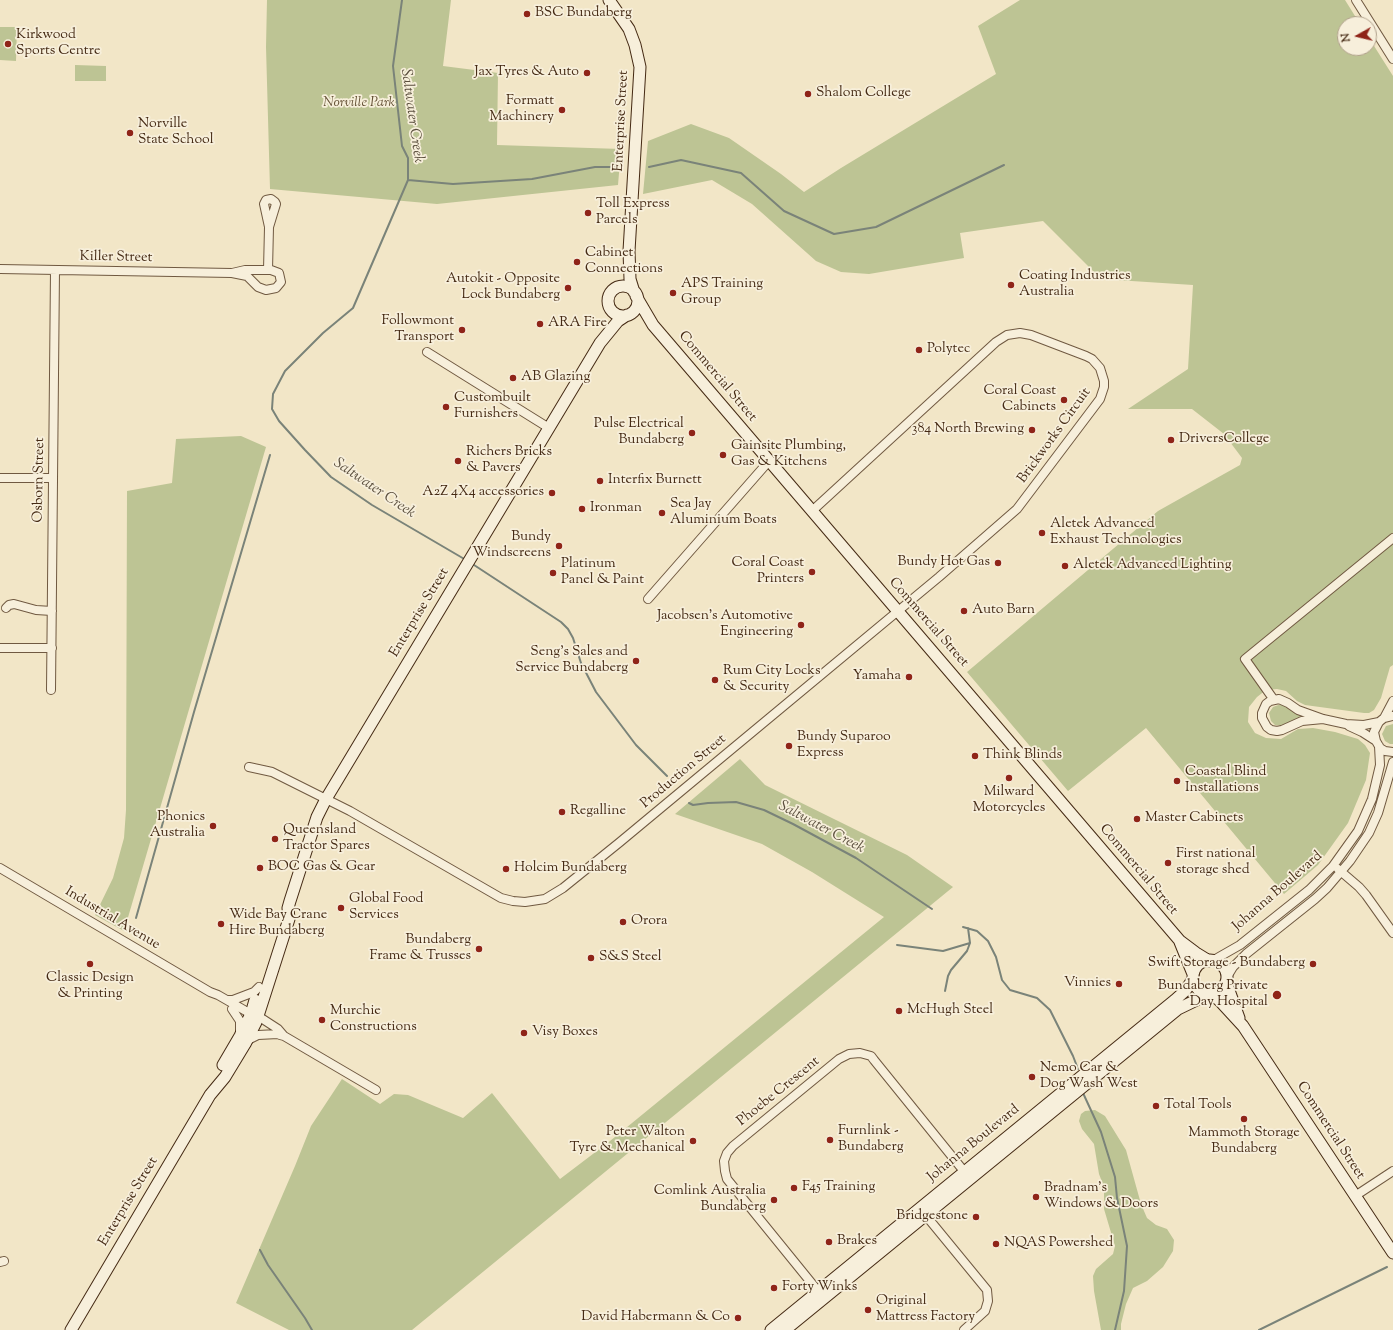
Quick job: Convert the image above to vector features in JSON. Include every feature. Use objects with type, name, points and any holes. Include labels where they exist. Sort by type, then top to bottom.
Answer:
[{"type":"street","name":"Enterprise Street","points":[[609,0],[629,29],[635,45],[640,68],[629,251],[630,279],[635,294]]},
{"type":"street","points":[[1356,0],[1393,59]]},
{"type":"street","points":[[268,227],[268,270]]},
{"type":"street","name":"Enterprise Street","points":[[613,290],[623,276],[629,251]]},
{"type":"street","name":"Killer Street","points":[[0,269],[232,273]]},
{"type":"street","name":"Osborn Street","points":[[51,690],[55,270]]},
{"type":"street","points":[[245,270],[277,271],[280,276],[280,285],[272,290],[264,290],[247,276],[232,273],[245,270]]},
{"type":"street","points":[[623,286],[628,287],[635,294],[636,307],[628,315],[617,315],[610,308],[608,298],[613,290],[623,286]]},
{"type":"street","name":"Commercial Street","points":[[635,294],[653,325],[1180,941],[1210,961]]},
{"type":"street","name":"Enterprise Street","points":[[600,343],[609,318],[610,308]]},
{"type":"street","name":"Enterprise Street","points":[[253,1018],[259,987],[282,916],[288,908],[317,817],[326,799],[600,343],[618,321],[628,315]]},
{"type":"street","name":"Commercial Street","points":[[628,315],[638,316],[653,325]]},
{"type":"street","name":"Brickworks Circuit","points":[[812,511],[1001,338],[1013,334],[1031,335],[1086,356],[1096,363],[1103,375],[1104,381],[1104,388],[1100,398],[1028,496],[1005,520],[898,611]]},
{"type":"street","points":[[427,352],[549,428]]},
{"type":"street","points":[[648,599],[769,460]]},
{"type":"street","points":[[0,478],[52,478]]},
{"type":"street","points":[[1274,700],[1245,659],[1393,538]]},
{"type":"street","points":[[6,608],[9,605],[14,604],[36,610],[52,611]]},
{"type":"street","name":"Production Street","points":[[249,767],[270,771],[350,811],[501,898],[525,902],[545,899],[563,888],[614,847],[898,611]]},
{"type":"street","points":[[0,648],[52,648]]},
{"type":"street","points":[[1323,719],[1302,721],[1282,730],[1271,730],[1264,722],[1262,713],[1266,704],[1274,700],[1283,700],[1298,710],[1323,719],[1346,724],[1364,725],[1393,716]]},
{"type":"street","name":"Johanna Boulevard","points":[[1210,961],[1240,945],[1309,890],[1333,866],[1358,831],[1372,799],[1380,765],[1374,732],[1393,701]]},
{"type":"street","points":[[1346,724],[1364,733],[1385,751],[1393,752]]},
{"type":"street","name":"Johanna Boulevard","points":[[1226,979],[1233,967],[1246,954],[1315,899],[1341,872],[1369,833],[1378,813],[1393,762]]},
{"type":"street","points":[[1333,866],[1359,887],[1393,933]]},
{"type":"street","name":"Industrial Avenue","points":[[0,868],[210,992],[218,995],[253,1018]]},
{"type":"street","name":"Enterprise Street","points":[[71,1330],[213,1089],[225,1077],[253,1018],[289,919],[288,908]]},
{"type":"street","name":"Commercial Street","points":[[1180,941],[1193,976]]},
{"type":"street","points":[[1210,961],[1218,963],[1222,966],[1226,979],[1221,990],[1210,994],[1197,989],[1193,976],[1199,965],[1210,961]]},
{"type":"street","name":"Johanna Boulevard","points":[[772,1330],[821,1295],[968,1175],[1186,991],[1193,976]]},
{"type":"street","name":"Commercial Street","points":[[1226,979],[1230,994],[1243,1026]]},
{"type":"street","points":[[226,1000],[254,992],[259,987]]},
{"type":"street","name":"Industrial Avenue","points":[[210,992],[216,1000],[232,1009],[278,1028],[281,1035],[376,1090]]},
{"type":"street","name":"Commercial Street","points":[[1210,994],[1220,1001],[1243,1026],[1393,1253]]},
{"type":"street","name":"Johanna Boulevard","points":[[968,1175],[1178,1009],[1210,994]]},
{"type":"street","points":[[232,1009],[240,1021],[242,1040],[250,1039],[258,1035],[281,1035]]},
{"type":"street","name":"Phoebe Crescent","points":[[821,1295],[731,1184],[726,1175],[724,1161],[727,1153],[733,1146],[839,1059],[849,1054],[860,1053],[870,1056],[968,1175]]},
{"type":"street","points":[[1355,1196],[1393,1171]]},
{"type":"street","points":[[923,1212],[987,1290],[988,1301],[985,1311],[964,1330]]},
{"type":"street","name":"Johanna Boulevard","points":[[785,1330],[821,1295]]},
{"type":"green space","name":"Norville Park","points":[[267,0],[451,0],[443,66],[498,73],[497,145],[621,149],[618,185],[437,204],[270,189],[266,47]]},
{"type":"green space","points":[[1020,0],[1345,0],[1355,16],[1337,16],[1337,56],[1377,56],[1377,51],[1393,76],[1393,665],[1390,667],[1381,698],[1374,710],[1369,713],[1305,705],[1297,701],[1286,691],[1277,689],[1266,690],[1257,697],[1249,707],[1248,722],[1255,733],[1266,738],[1281,739],[1298,729],[1313,728],[1335,732],[1358,739],[1365,745],[1370,753],[1366,780],[1348,823],[1318,865],[1284,894],[1146,728],[1068,791],[967,672],[1158,511],[1240,465],[1242,458],[1224,434],[1192,409],[1128,409],[1188,369],[1193,285],[1101,279],[1043,221],[960,233],[964,258],[869,274],[841,272],[816,261],[752,204],[712,180],[643,194],[648,141],[691,124],[729,138],[804,192],[996,74],[978,26]]},
{"type":"green space","name":"Kirkwood Sports Centre","points":[[0,27],[17,27],[16,61],[0,60]]},
{"type":"green space","points":[[75,65],[106,66],[106,81],[75,81]]},
{"type":"green space","points":[[241,436],[266,447],[124,931],[95,915],[113,878],[124,838],[126,810],[127,491],[172,483],[176,439]]},
{"type":"green space","points":[[1281,704],[1306,717],[1283,726],[1275,725],[1271,721],[1269,713],[1273,707]]},
{"type":"green space","points":[[1393,724],[1393,744],[1390,744],[1385,741],[1382,734],[1386,726]]},
{"type":"green space","points":[[740,759],[765,785],[907,855],[953,887],[412,1330],[289,1330],[236,1303],[311,1126],[342,1079],[380,1104],[394,1094],[408,1095],[463,1118],[492,1093],[560,1179],[610,1141],[884,917],[812,872],[762,844],[675,814]]},
{"type":"green space","points":[[1095,1110],[1105,1116],[1126,1150],[1141,1204],[1147,1218],[1156,1225],[1167,1229],[1174,1240],[1173,1251],[1163,1267],[1147,1281],[1133,1288],[1126,1304],[1121,1330],[1101,1330],[1094,1291],[1093,1276],[1096,1269],[1113,1254],[1115,1246],[1104,1209],[1104,1187],[1099,1174],[1094,1144],[1082,1129],[1079,1121],[1081,1114],[1085,1111]]},
{"type":"waterway","name":"Saltwater Creek","points":[[402,0],[393,66],[402,146],[408,158],[408,180],[353,308],[323,333],[285,371],[273,394],[272,409],[279,421],[331,477],[372,505],[466,560]]},
{"type":"waterway","points":[[649,167],[681,160],[741,173],[784,211],[834,234],[876,227],[1004,165]]},
{"type":"waterway","points":[[408,180],[453,184],[532,179],[595,167],[616,167]]},
{"type":"waterway","points":[[136,918],[194,712],[270,455]]},
{"type":"waterway","name":"Saltwater Creek","points":[[471,563],[561,622],[568,629],[573,638],[581,663],[596,692],[636,745],[667,776]]},
{"type":"waterway","name":"Saltwater Creek","points":[[689,803],[693,805],[736,802],[764,810],[856,858],[932,909]]},
{"type":"waterway","name":"Saltwater Creek","points":[[963,927],[977,931],[988,941],[996,957],[1002,980],[1010,990],[1037,998],[1050,1010],[1078,1069]]},
{"type":"waterway","points":[[897,945],[943,951],[970,943],[968,928]]},
{"type":"waterway","points":[[945,991],[948,976],[951,970],[967,951],[970,943]]},
{"type":"waterway","name":"Saltwater Creek","points":[[1083,1093],[1101,1132],[1115,1177],[1117,1198],[1127,1246],[1124,1291],[1115,1330]]},
{"type":"waterway","points":[[260,1250],[268,1265],[312,1330]]},
{"type":"waterway","points":[[1259,1330],[1387,1267]]},
{"type":"place","name":"BSC Bundaberg","points":[[527,14]]},
{"type":"place","name":"Kirkwood Sports Centre","points":[[8,44]]},
{"type":"place","name":"Jax Tyres & Auto","points":[[587,73]]},
{"type":"place","name":"Shalom College","points":[[808,94]]},
{"type":"place","name":"Formatt Machinery","points":[[562,110]]},
{"type":"place","name":"Norville State School","points":[[130,133]]},
{"type":"place","name":"Toll Express Parcels","points":[[588,213]]},
{"type":"place","name":"Cabinet Connections","points":[[577,262]]},
{"type":"place","name":"Coating Industries Australia","points":[[1011,285]]},
{"type":"place","name":"Autokit - Opposite Lock Bundaberg","points":[[568,288]]},
{"type":"place","name":"APS Training Group","points":[[673,293]]},
{"type":"place","name":"ARA Fire","points":[[540,324]]},
{"type":"place","name":"Followmont Transport","points":[[462,330]]},
{"type":"place","name":"Polytec","points":[[919,350]]},
{"type":"place","name":"AB Glazing","points":[[513,378]]},
{"type":"place","name":"Coral Coast Cabinets","points":[[1064,400]]},
{"type":"place","name":"Custombuilt Furnishers","points":[[446,407]]},
{"type":"place","name":"384 North Brewing","points":[[1032,430]]},
{"type":"place","name":"Pulse Electrical Bundaberg","points":[[692,433]]},
{"type":"place","name":"DriversCollege","points":[[1171,440]]},
{"type":"place","name":"Gainsite Plumbing, Gas & Kitchens","points":[[723,455]]},
{"type":"place","name":"Richers Bricks & Pavers","points":[[458,461]]},
{"type":"place","name":"Interfix Burnett","points":[[600,481]]},
{"type":"place","name":"A2Z 4X4 accessories","points":[[552,493]]},
{"type":"place","name":"Ironman","points":[[582,509]]},
{"type":"place","name":"Sea Jay Aluminium Boats","points":[[662,513]]},
{"type":"place","name":"Aletek Advanced Exhaust Technologies","points":[[1042,533]]},
{"type":"place","name":"Bundy Windscreens","points":[[559,546]]},
{"type":"place","name":"Bundy Hot Gas","points":[[998,563]]},
{"type":"place","name":"Aletek Advanced Lighting","points":[[1065,566]]},
{"type":"place","name":"Coral Coast Printers","points":[[812,572]]},
{"type":"place","name":"Platinum Panel & Paint","points":[[553,573]]},
{"type":"place","name":"Auto Barn","points":[[964,611]]},
{"type":"place","name":"Jacobsen's Automotive Engineering","points":[[801,625]]},
{"type":"place","name":"Seng's Sales and Service Bundaberg","points":[[636,661]]},
{"type":"place","name":"Yamaha","points":[[909,677]]},
{"type":"place","name":"Rum City Locks & Security","points":[[715,680]]},
{"type":"place","name":"Bundy Suparoo Express","points":[[789,746]]},
{"type":"place","name":"Think Blinds","points":[[975,756]]},
{"type":"place","name":"Milward Motorcycles","points":[[1009,778]]},
{"type":"place","name":"Coastal Blind Installations","points":[[1177,781]]},
{"type":"place","name":"Regalline","points":[[562,812]]},
{"type":"place","name":"Master Cabinets","points":[[1137,819]]},
{"type":"place","name":"Phonics Australia","points":[[213,826]]},
{"type":"place","name":"Queensland Tractor Spares","points":[[275,839]]},
{"type":"place","name":"First national storage shed","points":[[1168,863]]},
{"type":"place","name":"BOC Gas & Gear","points":[[260,868]]},
{"type":"place","name":"Holcim Bundaberg","points":[[506,869]]},
{"type":"place","name":"Global Food Services","points":[[341,908]]},
{"type":"place","name":"Orora","points":[[623,922]]},
{"type":"place","name":"Wide Bay Crane Hire Bundaberg","points":[[221,924]]},
{"type":"place","name":"Bundaberg Frame & Trusses","points":[[479,949]]},
{"type":"place","name":"S&S Steel","points":[[591,958]]},
{"type":"place","name":"Classic Design & Printing","points":[[90,964]]},
{"type":"place","name":"Swift Storage - Bundaberg","points":[[1313,964]]},
{"type":"place","name":"Vinnies","points":[[1119,984]]},
{"type":"place","name":"Bundaberg Private Day Hospital","points":[[1277,995]]},
{"type":"place","name":"McHugh Steel","points":[[899,1011]]},
{"type":"place","name":"Murchie Constructions","points":[[322,1020]]},
{"type":"place","name":"Visy Boxes","points":[[524,1033]]},
{"type":"place","name":"Nemo Car & Dog Wash West","points":[[1032,1077]]},
{"type":"place","name":"Total Tools","points":[[1156,1106]]},
{"type":"place","name":"Mammoth Storage Bundaberg","points":[[1244,1119]]},
{"type":"place","name":"Furnlink - Bundaberg","points":[[830,1140]]},
{"type":"place","name":"Peter Walton Tyre & Mechanical","points":[[693,1141]]},
{"type":"place","name":"F45 Training","points":[[794,1188]]},
{"type":"place","name":"Bradnam's Windows & Doors","points":[[1036,1197]]},
{"type":"place","name":"Comlink Australia Bundaberg","points":[[774,1200]]},
{"type":"place","name":"Bridgestone","points":[[976,1217]]},
{"type":"place","name":"Brakes","points":[[829,1242]]},
{"type":"place","name":"NQAS Powershed","points":[[996,1244]]},
{"type":"place","name":"Forty Winks","points":[[774,1288]]},
{"type":"place","name":"Original Mattress Factory","points":[[868,1310]]},
{"type":"place","name":"David Habermann & Co","points":[[738,1318]]}]
